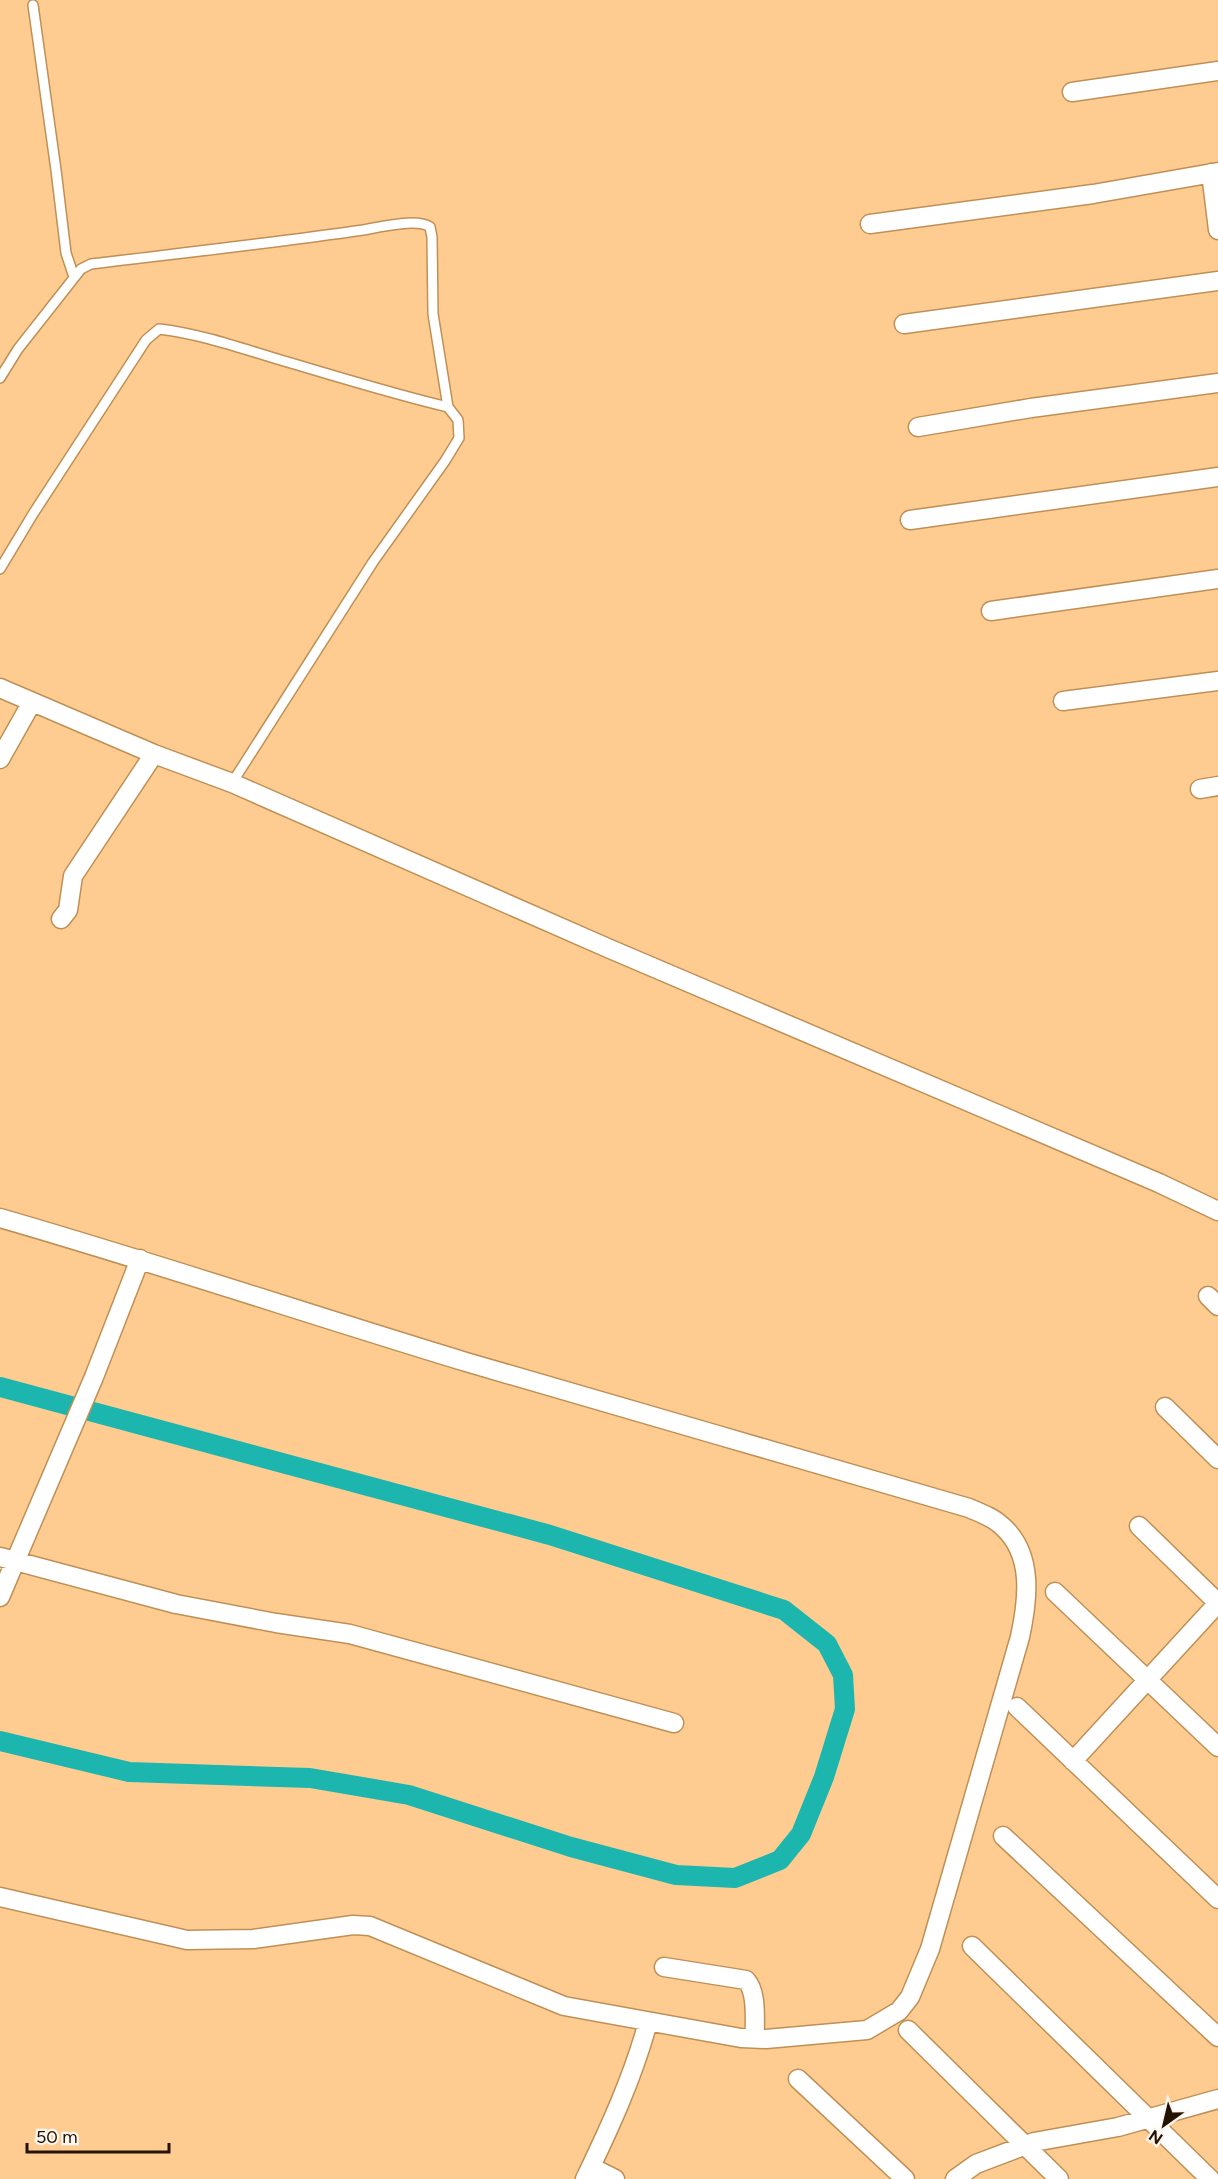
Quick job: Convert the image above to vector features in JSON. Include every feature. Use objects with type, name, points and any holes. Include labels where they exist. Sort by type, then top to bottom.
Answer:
[{"type":"street","points":[[1072,92],[1218,71]]},
{"type":"street","points":[[870,224],[1093,194],[1214,173],[1218,230]]},
{"type":"street","points":[[904,324],[1218,281]]},
{"type":"street","points":[[918,427],[1031,408],[1218,383]]},
{"type":"street","points":[[910,520],[1218,477]]},
{"type":"street","points":[[992,611],[1218,579]]},
{"type":"street","points":[[1064,701],[1218,681]]},
{"type":"street","points":[[1,690],[154,754],[232,783],[599,944],[1159,1183],[1218,1211]]},
{"type":"street","points":[[0,759],[32,702]]},
{"type":"street","points":[[61,919],[68,910],[73,876],[154,754]]},
{"type":"street","points":[[0,1218],[140,1258],[359,1329],[612,1405],[792,1455],[969,1508],[989,1517],[1003,1527],[1014,1541],[1022,1558],[1027,1580],[1027,1602],[1020,1637],[933,1938],[910,1996],[899,2011],[867,2030],[741,2038],[564,2006],[370,1926],[343,1926],[253,1939],[187,1940],[0,1897]]},
{"type":"street","points":[[0,1597],[8,1559],[71,1432],[140,1258]]},
{"type":"street","points":[[1165,1407],[1218,1459]]},
{"type":"street","points":[[1073,1761],[1218,1603],[1138,1526]]},
{"type":"street","points":[[8,1559],[176,1604],[350,1634],[674,1723]]},
{"type":"street","points":[[1055,1592],[1218,1747]]},
{"type":"street","points":[[1017,1707],[1218,1899]]},
{"type":"street","points":[[1003,1836],[1216,2031]]},
{"type":"street","points":[[972,1946],[1210,2179]]},
{"type":"street","points":[[664,1967],[746,1980],[753,1992],[755,2038]]},
{"type":"street","points":[[615,2179],[588,2173],[622,2100],[648,2022]]},
{"type":"street","points":[[908,2030],[1059,2179]]},
{"type":"street","points":[[798,2079],[905,2179]]},
{"type":"street","points":[[955,2179],[976,2164],[1034,2142],[1118,2127],[1218,2099]]},
{"type":"lane","points":[[33,5],[66,253],[74,278]]},
{"type":"lane","points":[[0,378],[18,349],[81,269],[92,264],[424,223],[430,227],[433,314],[448,407],[458,420],[459,438],[445,462],[373,562],[232,783]]},
{"type":"lane","points":[[0,569],[146,340],[159,329],[183,332],[232,345],[393,394],[448,407]]},
{"type":"waterway","points":[[0,1387],[550,1535],[784,1610],[827,1644],[843,1675],[845,1709],[824,1777],[801,1834],[780,1860],[735,1878],[676,1875],[571,1847],[409,1795],[310,1778],[129,1772],[0,1741]]}]
